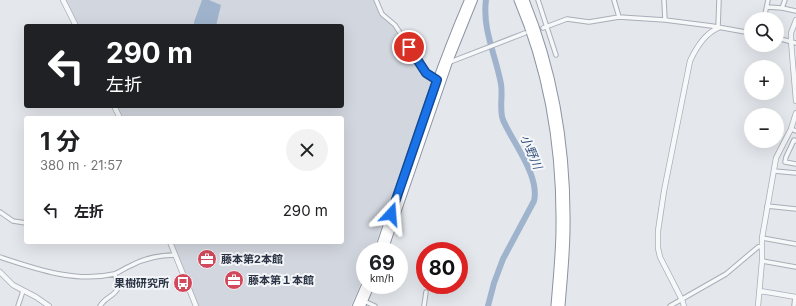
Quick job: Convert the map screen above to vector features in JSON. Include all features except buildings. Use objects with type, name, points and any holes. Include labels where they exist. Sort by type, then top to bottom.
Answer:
[{"type":"highway","points":[[381,242],[468,0]]},
{"type":"highway","points":[[387,242],[439,81],[449,62],[474,0]]},
{"type":"highway","points":[[518,0],[531,34],[552,119],[556,154],[560,227],[555,306]]},
{"type":"highway","points":[[525,0],[550,81],[556,106],[562,147],[565,182],[566,228],[561,306]]},
{"type":"highway","points":[[356,306],[361,294]]},
{"type":"highway","points":[[363,304],[367,294]]},
{"type":"street","points":[[63,0],[75,24]]},
{"type":"street","points":[[376,0],[382,14],[395,25],[426,73],[439,81]]},
{"type":"street","points":[[538,0],[556,55]]},
{"type":"street","points":[[614,0],[619,17]]},
{"type":"street","points":[[664,0],[665,20]]},
{"type":"street","points":[[718,28],[719,0]]},
{"type":"street","points":[[766,12],[768,0]]},
{"type":"street","points":[[782,8],[785,0]]},
{"type":"street","points":[[767,7],[796,11]]},
{"type":"street","points":[[542,28],[567,20],[589,22],[619,17],[665,20],[744,32]]},
{"type":"street","points":[[796,20],[791,33],[796,101]]},
{"type":"street","points":[[684,306],[660,257],[658,248],[658,231],[664,191],[690,62],[699,44],[708,34],[718,28]]},
{"type":"street","points":[[449,62],[525,33]]},
{"type":"street","points":[[784,40],[796,42]]},
{"type":"street","points":[[758,306],[762,261],[762,238],[776,158],[791,129],[796,113]]},
{"type":"street","points":[[791,129],[796,131]]},
{"type":"street","points":[[796,141],[794,140],[785,162],[796,164]]},
{"type":"street","points":[[774,171],[796,173]]},
{"type":"street","points":[[767,206],[796,209]]},
{"type":"street","points":[[0,212],[14,221],[24,224]]},
{"type":"street","points":[[762,238],[796,244]]},
{"type":"street","points":[[171,244],[196,306]]},
{"type":"street","points":[[670,306],[726,274],[758,247],[762,246]]},
{"type":"street","points":[[0,257],[24,265],[61,274],[88,277],[115,274],[138,263],[165,255],[175,254]]},
{"type":"street","points":[[762,261],[796,267]]},
{"type":"street","points":[[0,272],[13,285],[49,306]]},
{"type":"street","points":[[100,306],[106,298],[116,292],[118,288],[115,274]]},
{"type":"street","points":[[18,306],[23,291]]},
{"type":"street","points":[[760,291],[796,297],[794,306]]},
{"type":"street","points":[[424,306],[426,294]]},
{"type":"street","points":[[363,304],[375,306]]},
{"type":"shaded area","points":[[66,0],[374,0],[383,17],[394,26],[427,77],[433,80],[376,242],[356,242],[356,294],[351,306],[199,306],[174,244],[344,244],[344,116],[121,116],[118,108],[344,108],[344,24],[78,24]]},
{"type":"water","points":[[202,0],[209,0],[221,5],[216,24],[194,24]]},
{"type":"waterway","name":"小野川","points":[[486,0],[486,21],[501,84],[501,107],[503,120],[529,170],[535,191],[534,201],[503,259],[494,283],[488,306]]},
{"type":"place","name":"藤本第2本館","points":[[207,259]]},
{"type":"place","name":"藤本第１本館","points":[[234,280]]},
{"type":"place","name":"果樹研究所","points":[[183,283]]},
{"type":"route","points":[[391,214],[437,80],[426,73],[409,47]]}]
